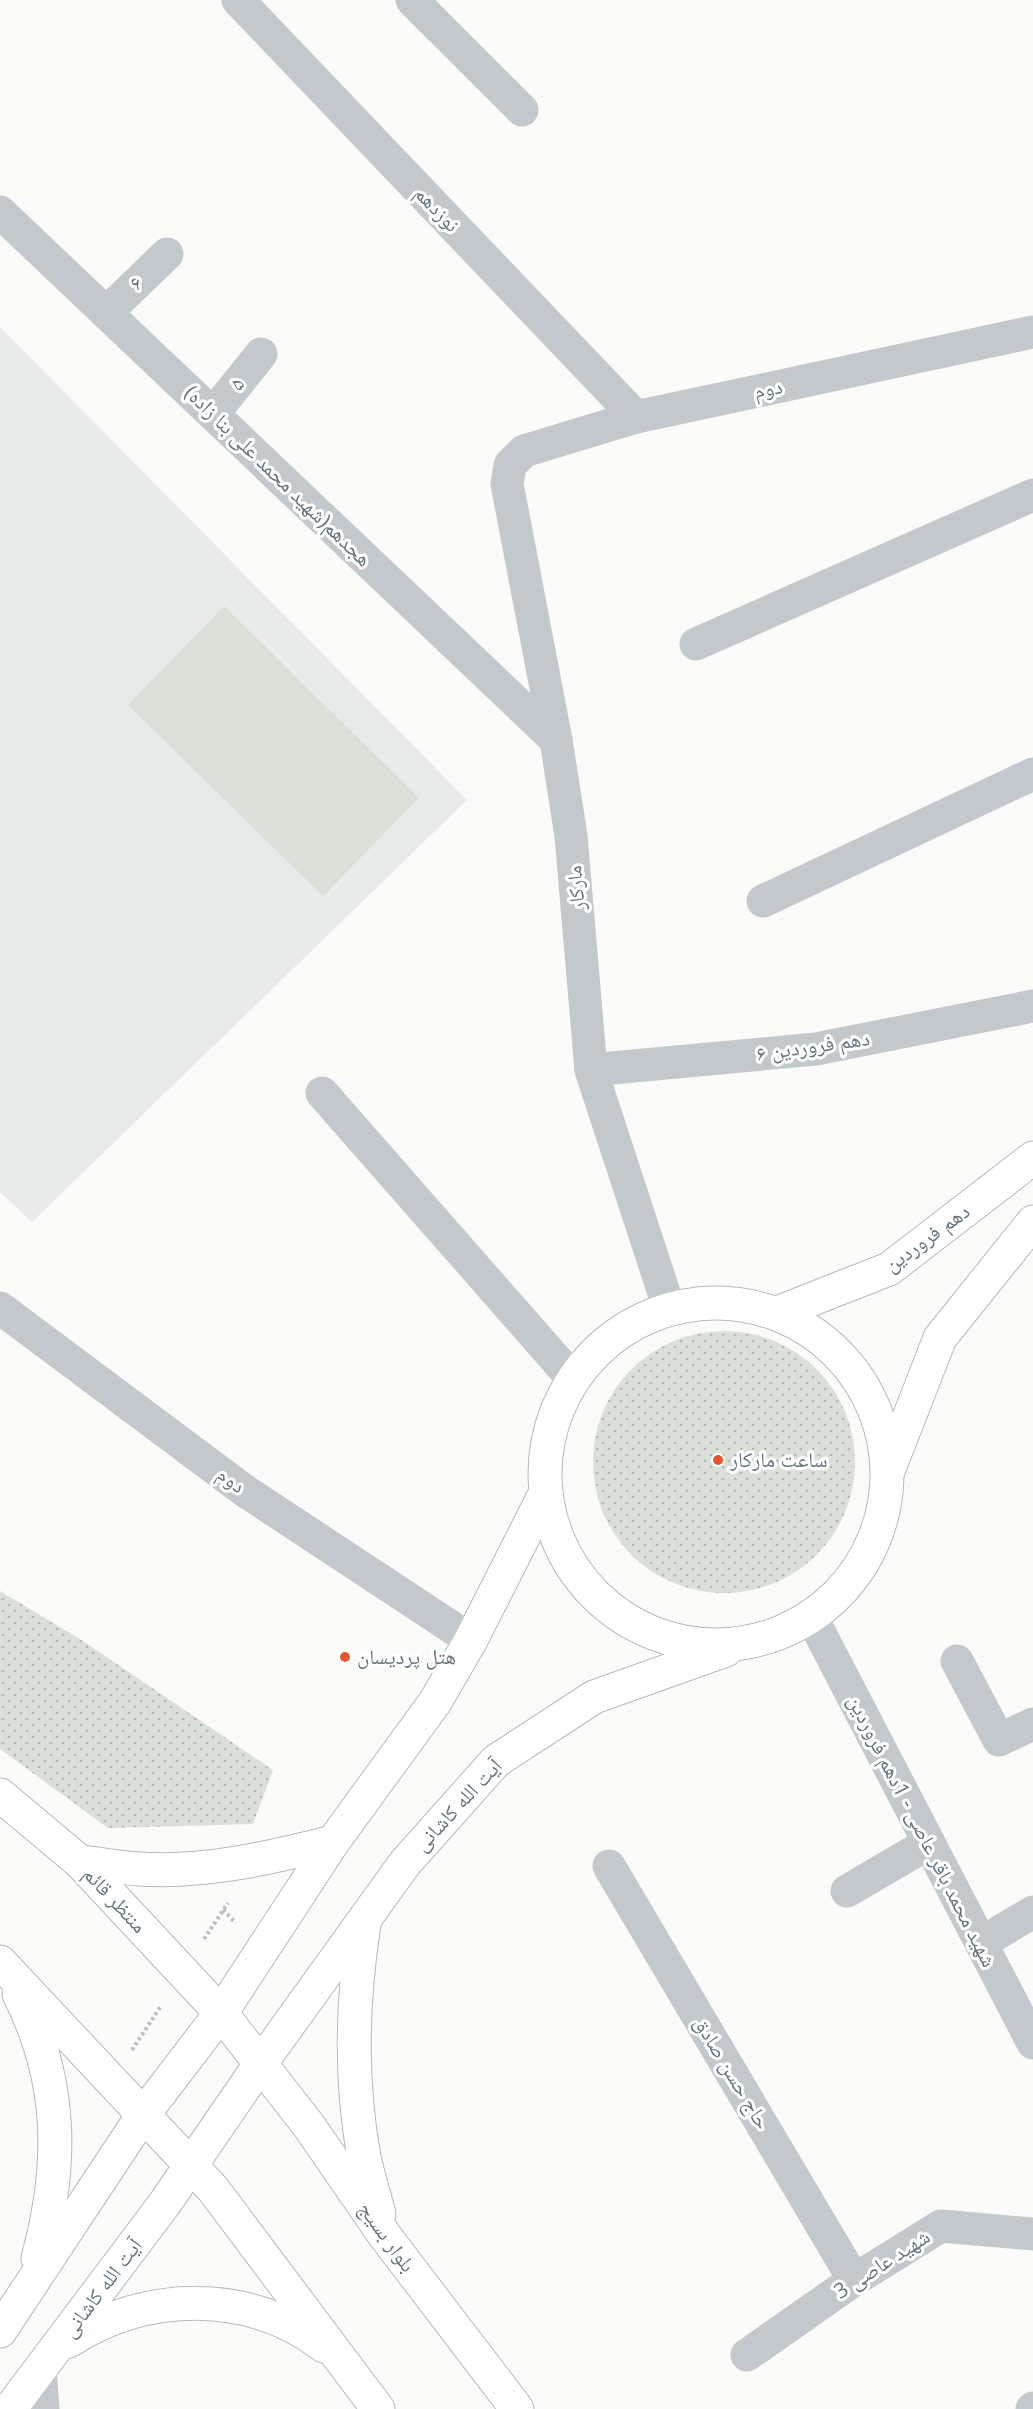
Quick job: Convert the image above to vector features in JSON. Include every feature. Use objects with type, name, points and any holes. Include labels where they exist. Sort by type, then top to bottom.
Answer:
[{"type":"main road","name":"دهم فروردین","points":[[777,1313],[889,1269],[1033,1158]]},
{"type":"main road","points":[[812,1618],[853,1579],[880,1528],[888,1471],[940,1338],[1033,1222]]},
{"type":"main road","points":[[736,1646],[669,1641],[608,1610],[565,1558],[545,1494],[549,1434],[573,1379],[602,1345],[634,1320],[668,1305],[708,1302],[777,1313],[834,1349],[841,1358],[873,1405],[888,1471]]},
{"type":"main road","points":[[0,2331],[143,2115],[221,2013],[333,1842],[435,1702],[471,1640],[545,1494]]},
{"type":"main road","name":"آیت الله کاشانی","points":[[10,2409],[192,2166],[261,2064],[405,1863],[496,1761],[594,1697],[812,1618]]},
{"type":"main road","name":"منتظر قائم","points":[[0,1795],[80,1862],[221,2013]]},
{"type":"main road","points":[[80,1862],[141,1869],[196,1867],[254,1862],[333,1842]]},
{"type":"main road","points":[[364,1920],[355,1993],[354,2075],[364,2157],[385,2236]]},
{"type":"main road","points":[[3,1965],[213,2190],[378,2409]]},
{"type":"main road","points":[[3,1965],[25,2005],[40,2043],[50,2083],[55,2124],[55,2170],[49,2216],[37,2261],[20,2303]]},
{"type":"main road","name":"بلوار بسیج","points":[[221,2013],[309,2126],[385,2236],[517,2409]]},
{"type":"main road","points":[[49,2359],[88,2328],[122,2314],[158,2305],[195,2303],[227,2305],[258,2312],[316,2339],[342,2359]]},
{"type":"street","name":"نوزدهم","points":[[238,0],[636,417]]},
{"type":"street","points":[[412,0],[522,110]]},
{"type":"street","name":"هجدهم(شهید محمد علی بنا زاده)","points":[[0,212],[556,740]]},
{"type":"street","name":"۶","points":[[106,312],[167,254]]},
{"type":"street","name":"دوم","points":[[510,465],[524,451],[636,417],[1033,332]]},
{"type":"street","name":"۵","points":[[213,414],[261,354]]},
{"type":"street","name":"مارکار","points":[[510,465],[507,484],[556,740],[571,836],[591,1070],[668,1305]]},
{"type":"street","points":[[696,644],[1033,495]]},
{"type":"street","points":[[763,901],[1033,774]]},
{"type":"street","name":"دهم فروردین ۶","points":[[591,1070],[816,1049],[1033,1006]]},
{"type":"street","points":[[322,1093],[573,1379]]},
{"type":"street","name":"دوم","points":[[0,1308],[245,1491],[471,1640]]},
{"type":"street","name":"شهید محمد باقر عاصی - 1دهم فروردین","points":[[812,1618],[1033,2043]]},
{"type":"street","points":[[957,1660],[999,1740],[1033,1724]]},
{"type":"street","points":[[847,1891],[929,1843]]},
{"type":"street","name":"حاج حسن صادق","points":[[609,1866],[854,2280]]},
{"type":"street","points":[[981,1943],[1033,1912]]},
{"type":"street","name":"3 شهید عاصی","points":[[747,2355],[854,2280],[941,2226],[1033,2234]]},
{"type":"street","points":[[43,2409],[49,2359]]},
{"type":"path","points":[[112,2082],[254,1862]]},
{"type":"shaded area","points":[[0,327],[467,800],[32,1222],[0,1192]]},
{"type":"shaded area","points":[[224,606],[419,798],[323,896],[128,705]]},
{"type":"shaded area","points":[[711,1331],[737,1331],[762,1336],[786,1346],[817,1369],[840,1400],[850,1424],[855,1462],[850,1500],[840,1524],[817,1555],[786,1578],[762,1588],[737,1593],[711,1593],[686,1588],[662,1578],[631,1555],[608,1524],[598,1500],[593,1475],[593,1449],[598,1424],[608,1400],[631,1369],[662,1346],[686,1336]]},
{"type":"shaded area","points":[[0,1591],[83,1641],[273,1770],[253,1824],[108,1828],[0,1749]]},
{"type":"place","name":"ساعت مارکار","points":[[718,1460]]},
{"type":"place","name":"هتل پردیسان","points":[[345,1657]]}]
